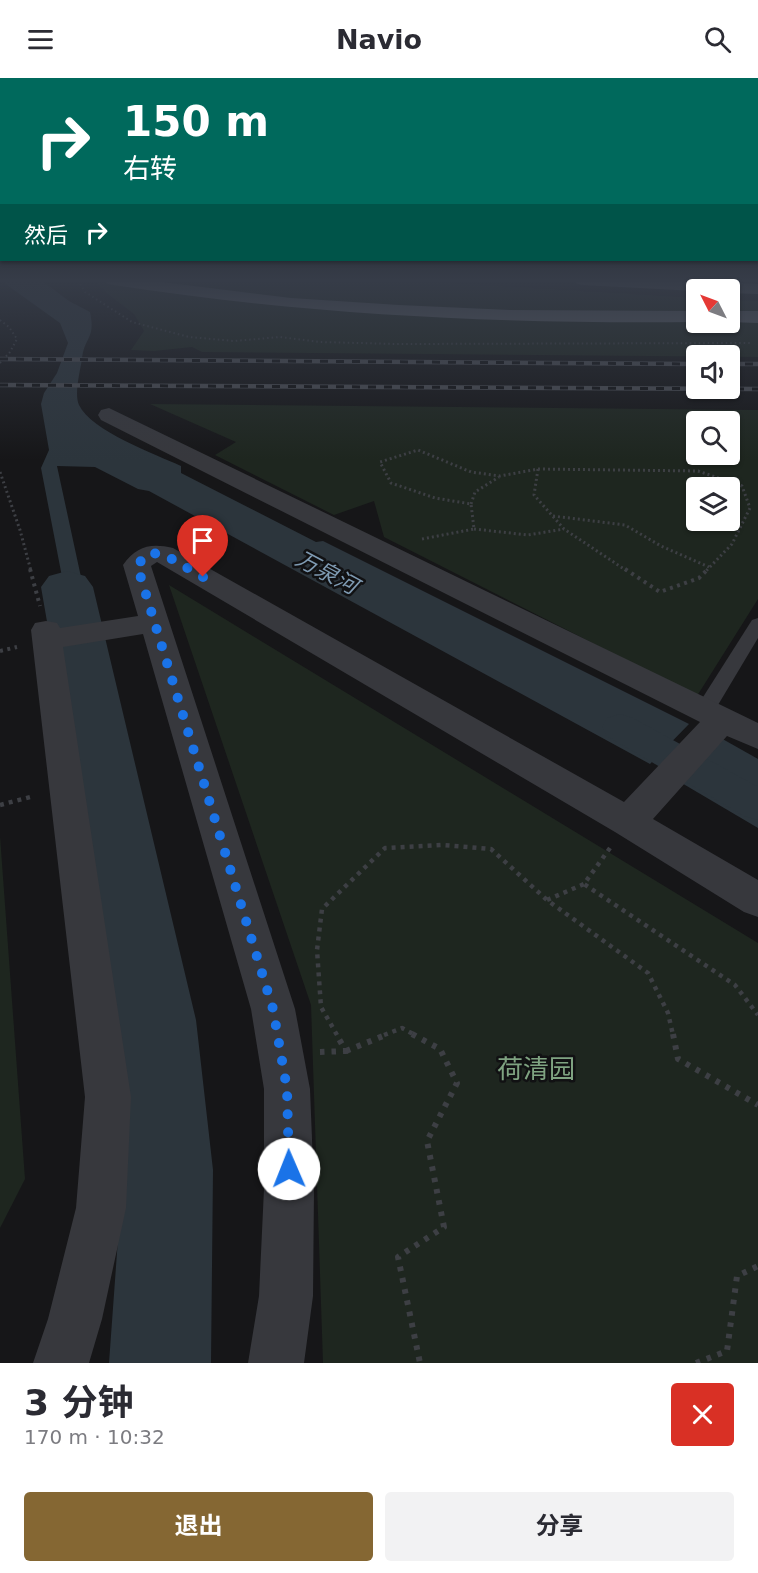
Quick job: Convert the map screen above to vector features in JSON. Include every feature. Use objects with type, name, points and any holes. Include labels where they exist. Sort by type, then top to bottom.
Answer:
[{"type":"street","points":[[109,415],[758,737]]},
{"type":"street","points":[[276,1363],[286,1296],[289,1190],[287,1089],[273,1009],[137,565],[149,553],[163,554],[628,822],[758,900]]},
{"type":"street","points":[[61,1363],[75,1319],[101,1208],[108,1097],[51,636],[113,630],[154,623]]},
{"type":"street","points":[[628,822],[714,715]]},
{"type":"lane","points":[[714,715],[758,624]]},
{"type":"path","points":[[0,363],[16,340]]},
{"type":"path","points":[[222,340],[246,340]]},
{"type":"path","points":[[304,340],[397,344],[758,343]]},
{"type":"path","points":[[471,504],[435,498],[391,483],[380,462],[418,450],[471,472],[500,476],[538,469],[698,471],[742,486],[750,508],[732,544],[699,578],[660,592],[564,530],[534,495],[538,469]]},
{"type":"path","points":[[0,472],[20,530],[51,636]]},
{"type":"path","points":[[474,529],[471,504],[475,492],[500,476]]},
{"type":"path","points":[[552,516],[625,525],[661,546],[709,567]]},
{"type":"path","points":[[377,548],[474,529],[528,535],[564,530]]},
{"type":"path","points":[[547,900],[584,884],[628,822]]},
{"type":"path","points":[[346,1051],[321,1007],[317,950],[322,909],[385,848],[442,845],[491,849],[547,900],[648,973],[668,1013],[678,1059],[758,1106]]},
{"type":"path","points":[[584,884],[735,985],[758,1015]]},
{"type":"path","points":[[281,1053],[346,1051],[402,1028],[440,1049],[457,1083],[427,1141],[444,1227],[398,1257],[420,1363]]},
{"type":"path","points":[[696,1363],[728,1351],[737,1276],[758,1266]]},
{"type":"green space","points":[[138,340],[758,340],[758,357],[740,357],[740,345],[686,345],[686,356],[202,352],[192,347],[154,351],[131,350]]},
{"type":"green space","points":[[150,404],[758,410],[758,599],[697,696],[384,537],[374,501],[334,515],[215,455],[236,442]]},
{"type":"green space","name":"荷清园","points":[[169,585],[758,943],[758,1363],[323,1363],[311,1005]]},
{"type":"green space","points":[[0,836],[25,1179],[0,1228]]},
{"type":"water","points":[[67,340],[88,340],[83,352],[78,383],[79,405],[86,415],[110,433],[181,466],[181,473],[316,542],[323,541],[689,724],[650,764],[149,491],[138,489],[95,467],[57,466],[100,665],[80,670],[41,468],[49,450],[41,404],[44,393],[57,373],[68,343]]},
{"type":"water","points":[[719,737],[758,759],[758,828],[680,782]]},
{"type":"waterway","points":[[67,587],[156,1020],[168,1170],[160,1363]]},
{"type":"waterway","name":"万泉河","points":[[620,727],[758,805]]},
{"type":"railway","points":[[0,359],[686,364]]},
{"type":"railway","points":[[740,364],[758,364]]},
{"type":"railway","points":[[0,385],[758,389]]},
{"type":"route","points":[[203,577],[163,554],[149,553],[137,565],[273,1009],[287,1089],[289,1169]]}]
